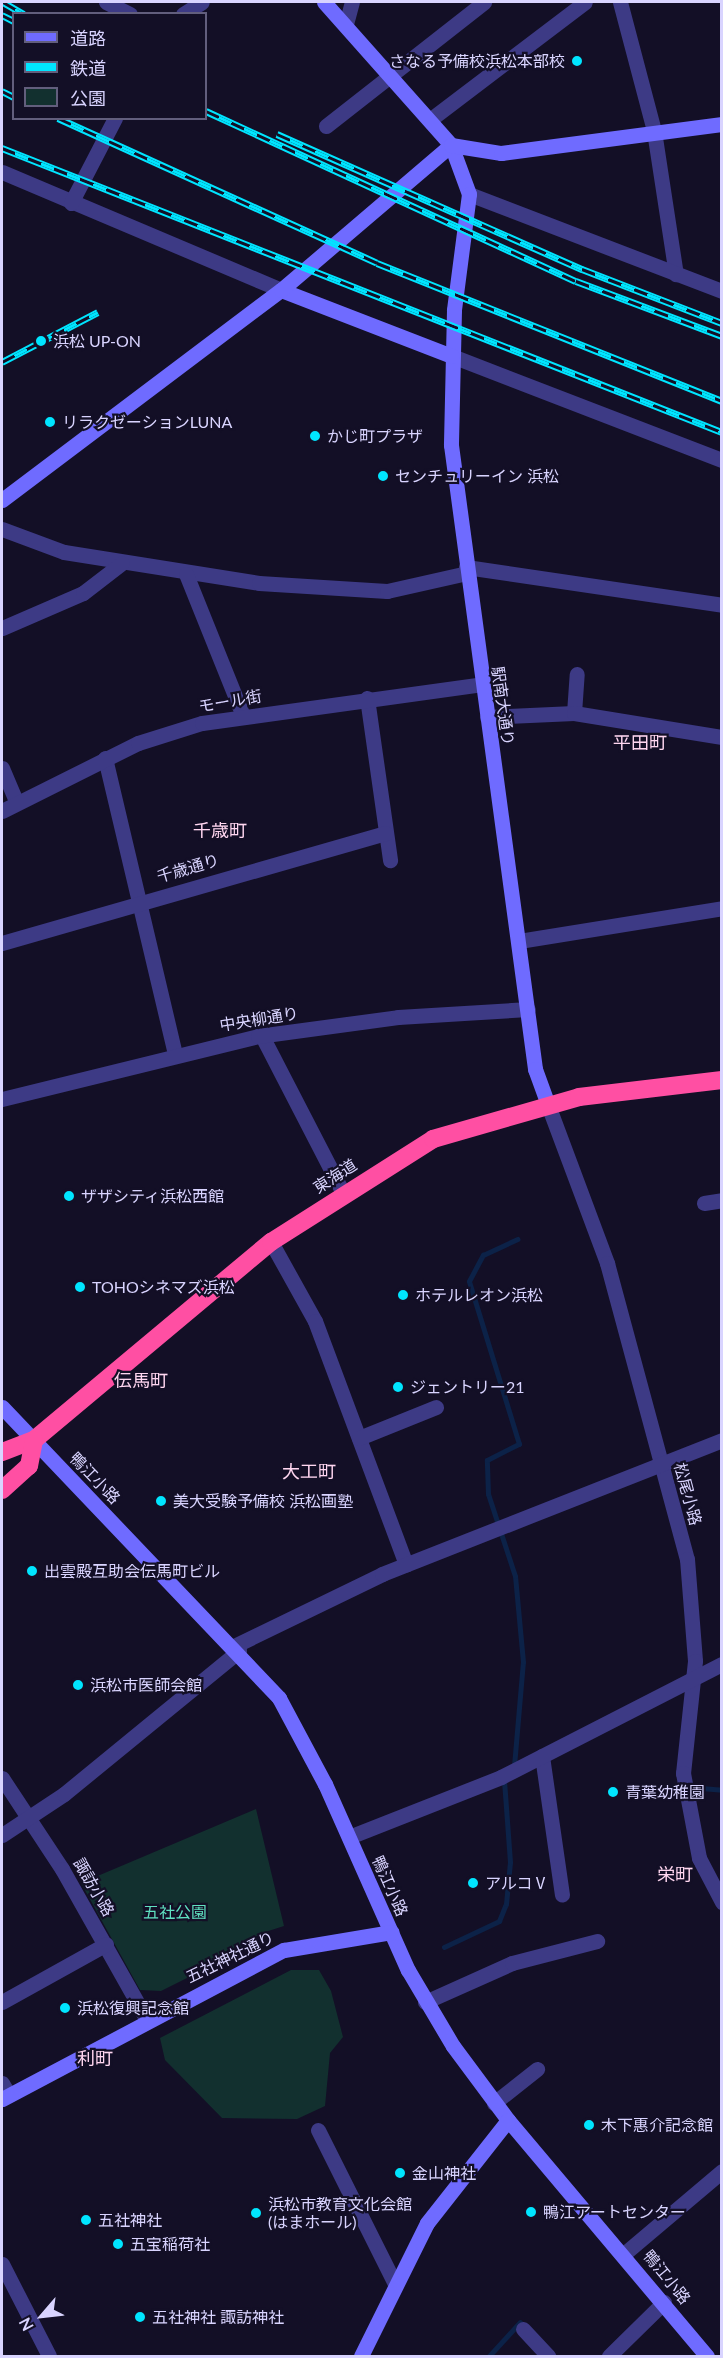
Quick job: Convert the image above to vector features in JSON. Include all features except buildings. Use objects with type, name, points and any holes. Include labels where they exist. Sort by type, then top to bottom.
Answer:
[{"type":"highway","name":"東海道","points":[[2,1452],[34,1440],[271,1242],[343,1193],[433,1139],[548,1105],[722,1080]]},
{"type":"highway","points":[[2,1490],[29,1466],[34,1440]]},
{"type":"street","points":[[105,2],[126,12]]},
{"type":"street","points":[[186,12],[202,2]]},
{"type":"street","points":[[324,2],[428,115],[451,145],[469,194],[722,291]]},
{"type":"street","points":[[346,24],[352,2]]},
{"type":"street","points":[[326,126],[483,2]]},
{"type":"street","points":[[428,115],[585,2]]},
{"type":"street","points":[[620,2],[654,131],[676,274]]},
{"type":"street","points":[[71,203],[114,120]]},
{"type":"street","points":[[2,500],[281,290],[451,145],[501,153],[654,131],[722,124]]},
{"type":"street","points":[[2,172],[186,252],[722,460]]},
{"type":"street","name":"駅南大通り","points":[[469,194],[454,309],[451,445],[535,1069],[548,1105]]},
{"type":"street","points":[[2,529],[64,552],[186,574],[387,591],[467,570],[722,605]]},
{"type":"street","points":[[2,628],[83,593],[122,563]]},
{"type":"street","points":[[186,574],[243,716]]},
{"type":"street","points":[[574,713],[577,674]]},
{"type":"street","name":"モール街","points":[[2,811],[16,801],[105,758],[202,723],[367,698],[482,684]]},
{"type":"street","points":[[367,698],[390,860]]},
{"type":"street","points":[[486,717],[574,713],[722,737]]},
{"type":"street","points":[[105,758],[141,901],[175,1053]]},
{"type":"street","points":[[2,768],[16,801]]},
{"type":"street","name":"千歳通り","points":[[2,943],[141,901],[386,833]]},
{"type":"street","points":[[519,941],[722,908]]},
{"type":"street","name":"中央柳通り","points":[[2,1099],[175,1053],[262,1036],[398,1017],[528,1009]]},
{"type":"street","points":[[262,1036],[343,1193]]},
{"type":"street","name":"松尾小路","points":[[548,1105],[607,1263],[690,1578],[693,1677],[683,1773],[699,1858],[719,1895]]},
{"type":"street","points":[[704,1203],[722,1200]]},
{"type":"street","points":[[271,1242],[315,1321],[406,1565]]},
{"type":"street","name":"鴨江小路","points":[[2,1407],[234,1646],[279,1698],[349,1837],[425,2002],[494,2103],[625,2253],[707,2356]]},
{"type":"street","points":[[359,1438],[436,1407]]},
{"type":"street","points":[[2,1835],[64,1794],[239,1651],[234,1646],[406,1565],[661,1462],[722,1440]]},
{"type":"street","points":[[349,1837],[542,1756],[722,1664]]},
{"type":"street","points":[[542,1756],[562,1895]]},
{"type":"street","name":"諏訪小路","points":[[2,1778],[28,1816],[106,1944],[147,2020]]},
{"type":"street","name":"五社神社通り","points":[[4,2093],[284,1950],[391,1932]]},
{"type":"street","points":[[425,2002],[512,1963],[597,1941]]},
{"type":"street","points":[[2,2002],[106,1944]]},
{"type":"street","points":[[494,2103],[537,2069]]},
{"type":"street","points":[[361,2356],[427,2223],[508,2120]]},
{"type":"street","points":[[318,2130],[395,2284]]},
{"type":"street","points":[[625,2253],[722,2171]]},
{"type":"street","points":[[2,2264],[49,2356]]},
{"type":"street","points":[[609,2356],[664,2302]]},
{"type":"street","points":[[524,2329],[548,2356]]},
{"type":"green space","name":"五社公園","points":[[256,1809],[284,1926],[262,1933],[229,1957],[161,1991],[140,1990],[81,1883]]},
{"type":"green space","points":[[291,1970],[319,1970],[331,1991],[343,2037],[330,2053],[325,2106],[297,2119],[222,2118],[165,2060],[160,2038]]},
{"type":"waterway","points":[[514,1766],[523,1662],[515,1576],[488,1494],[487,1460],[519,1444],[469,1281],[483,1255],[517,1239]]},
{"type":"waterway","points":[[444,1947],[499,1921],[506,1904],[510,1862],[504,1781]]},
{"type":"waterway","points":[[701,1788],[722,1790]]},
{"type":"waterway","points":[[489,2356],[520,2322]]},
{"type":"railway","points":[[3,2],[20,12]]},
{"type":"railway","points":[[2,15],[12,20]]},
{"type":"railway","points":[[2,91],[12,96]]},
{"type":"railway","points":[[207,111],[576,281],[722,336]]},
{"type":"railway","points":[[62,120],[377,263],[722,401]]},
{"type":"railway","points":[[277,134],[582,269],[722,323]]},
{"type":"railway","points":[[2,148],[722,432]]},
{"type":"railway","points":[[2,362],[98,312]]},
{"type":"place","name":"さなる予備校浜松本部校","points":[[577,61]]},
{"type":"place","name":"浜松 UP-ON","points":[[41,341]]},
{"type":"place","name":"リラクゼーションLUNA","points":[[50,422]]},
{"type":"place","name":"かじ町プラザ","points":[[315,436]]},
{"type":"place","name":"センチュリーイン 浜松","points":[[383,476]]},
{"type":"place","name":"ザザシティ浜松西館","points":[[69,1196]]},
{"type":"place","name":"TOHOシネマズ浜松","points":[[80,1287]]},
{"type":"place","name":"ホテルレオン浜松","points":[[403,1295]]},
{"type":"place","name":"ジェントリー21","points":[[398,1387]]},
{"type":"place","name":"美大受験予備校 浜松画塾","points":[[161,1501]]},
{"type":"place","name":"出雲殿互助会伝馬町ビル","points":[[32,1571]]},
{"type":"place","name":"浜松市医師会館","points":[[78,1685]]},
{"type":"place","name":"青葉幼稚園","points":[[613,1792]]},
{"type":"place","name":"アルコⅤ","points":[[473,1883]]},
{"type":"place","name":"浜松復興記念館","points":[[65,2008]]},
{"type":"place","name":"木下惠介記念館","points":[[589,2125]]},
{"type":"place","name":"金山神社","points":[[400,2173]]},
{"type":"place","name":"鴨江アートセンター","points":[[531,2212]]},
{"type":"place","name":"浜松市教育文化会館 (はまホール)","points":[[256,2213]]},
{"type":"place","name":"五社神社","points":[[86,2220]]},
{"type":"place","name":"五宝稲荷社","points":[[118,2244]]},
{"type":"place","name":"五社神社 諏訪神社","points":[[140,2317]]},
{"type":"district","name":"平田町","points":[[640,742]]},
{"type":"district","name":"千歳町","points":[[220,830]]},
{"type":"district","name":"伝馬町","points":[[141,1380]]},
{"type":"district","name":"大工町","points":[[309,1471]]},
{"type":"district","name":"栄町","points":[[675,1874]]},
{"type":"district","name":"利町","points":[[95,2058]]}]
